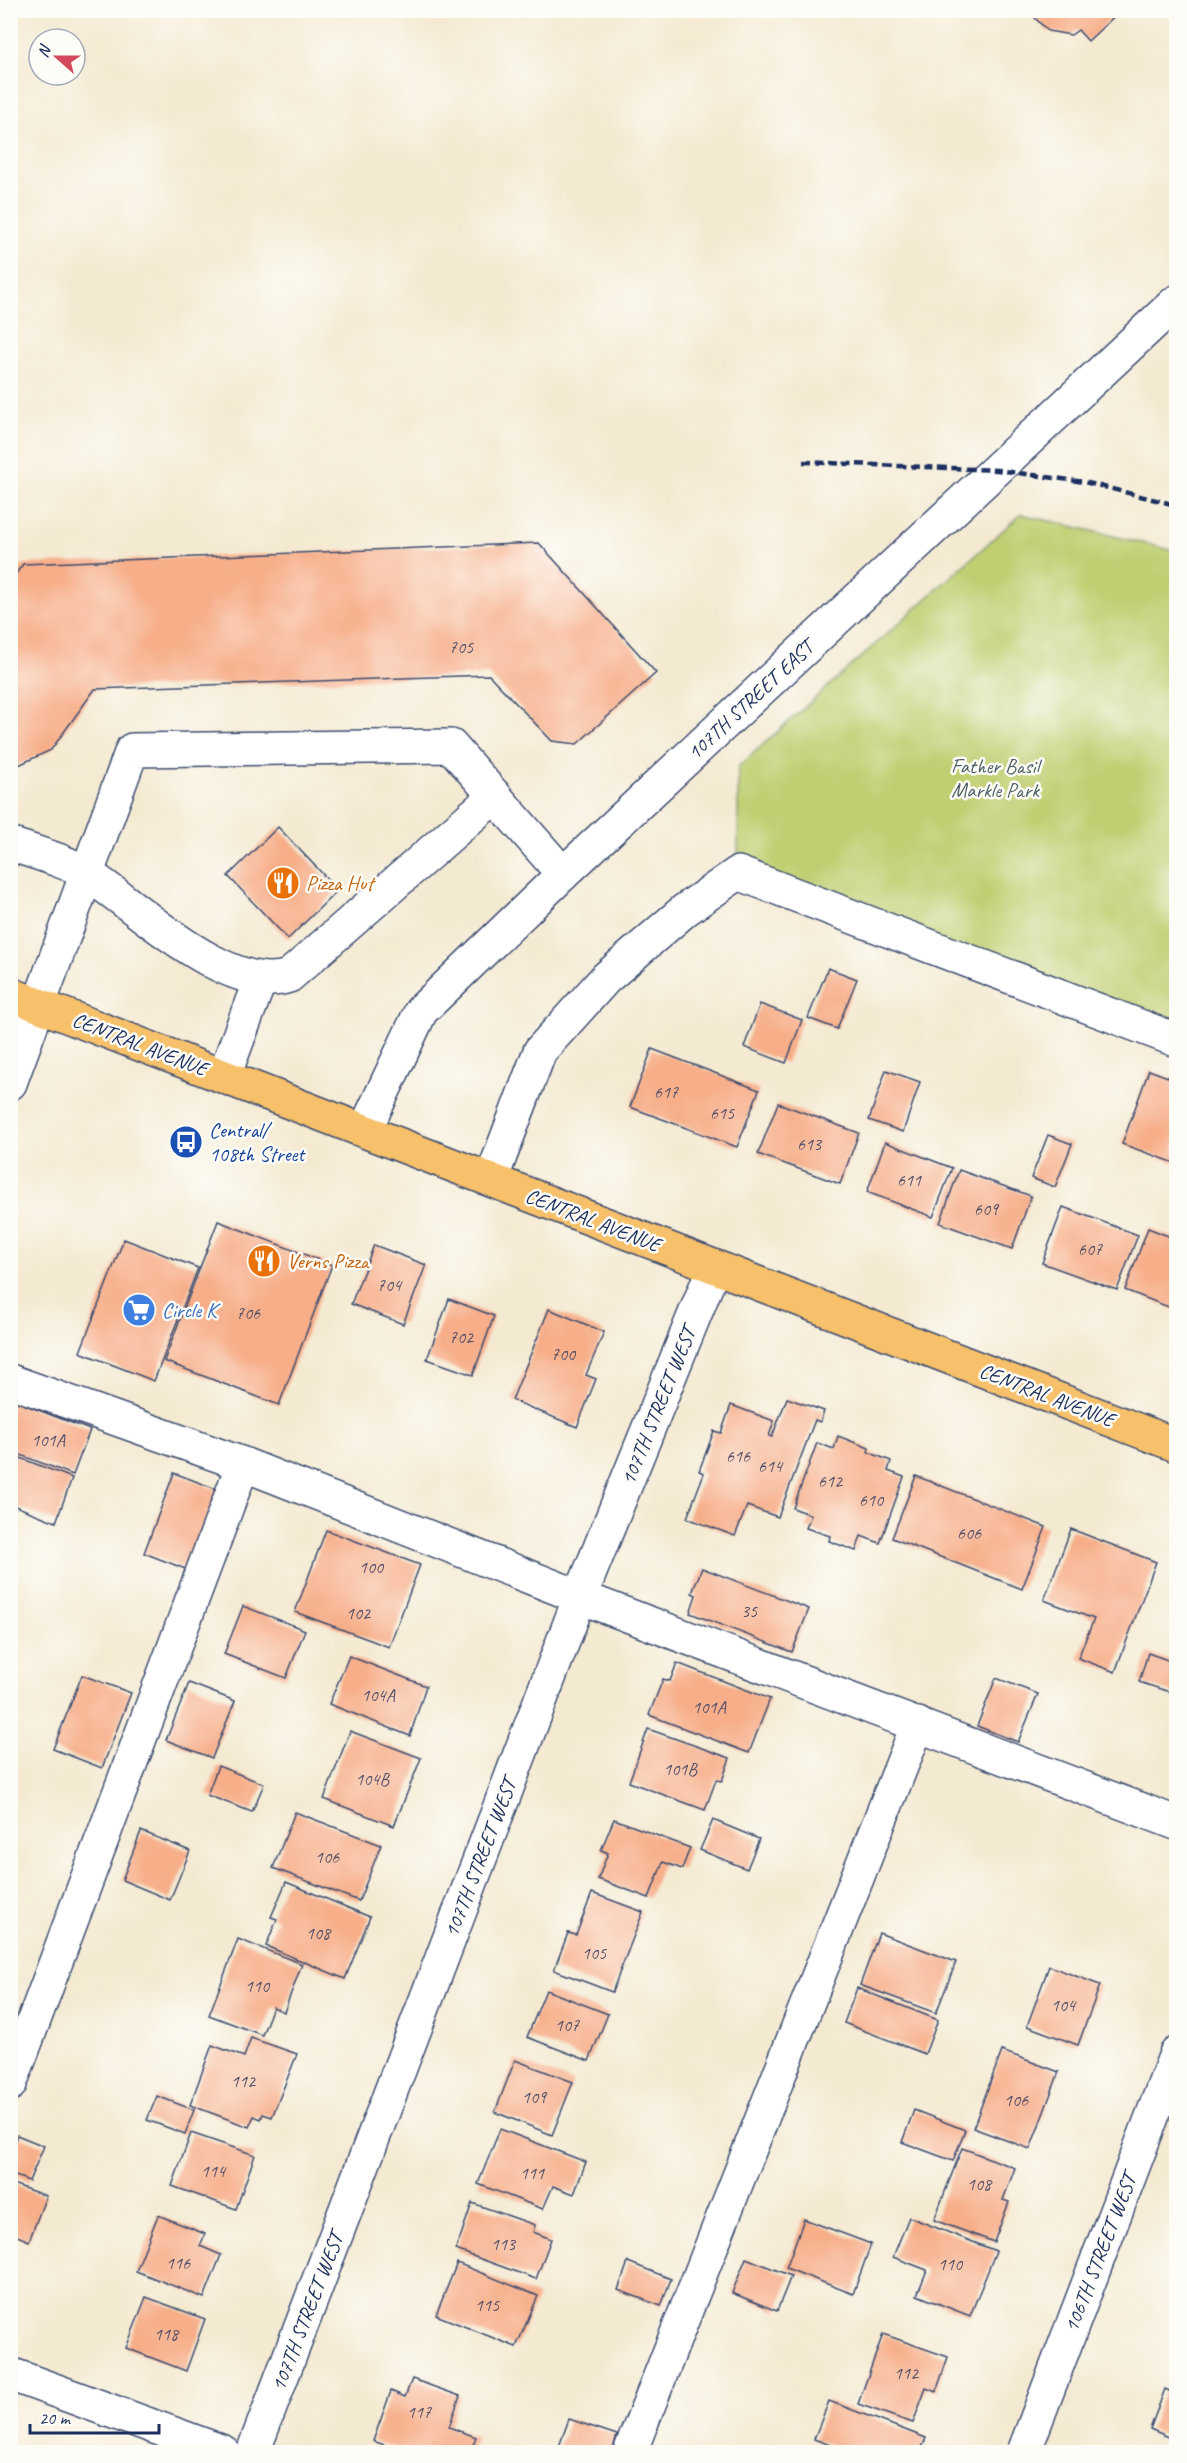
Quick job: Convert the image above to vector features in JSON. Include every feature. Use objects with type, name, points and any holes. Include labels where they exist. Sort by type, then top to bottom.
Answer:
[{"type":"main road","name":"CENTRAL AVENUE","points":[[25,1000],[1176,1445]]},
{"type":"street","name":"107TH STREET EAST","points":[[365,1130],[421,1011],[562,874],[1176,302]]},
{"type":"street","points":[[10,1083],[25,1000],[85,873],[132,750],[451,746],[562,874]]},
{"type":"street","points":[[10,844],[85,873],[209,961],[260,980],[276,980],[289,976],[495,796]]},
{"type":"street","points":[[491,1180],[540,1051],[606,978],[685,910],[738,873],[1176,1040]]},
{"type":"street","points":[[224,1076],[260,980]]},
{"type":"street","name":"107TH STREET WEST","points":[[253,2452],[580,1597],[714,1267]]},
{"type":"street","points":[[10,1381],[243,1464],[580,1597],[1176,1823]]},
{"type":"street","points":[[10,2084],[243,1464]]},
{"type":"street","points":[[630,2452],[918,1724]]},
{"type":"street","name":"106TH STREET WEST","points":[[1024,2452],[1176,2054]]},
{"type":"street","points":[[10,2374],[223,2452]]},
{"type":"green space","name":"Father Basil Markle Park","points":[[1021,514],[1176,551],[1176,1040],[738,873],[738,767]]},
{"type":"building","points":[[1027,10],[1121,10],[1088,41],[1078,30],[1071,35],[1048,31]]},
{"type":"building","points":[[539,543],[656,673],[577,744],[552,741],[489,675],[95,689],[51,750],[10,769],[10,582],[23,564]]},
{"type":"building","name":"Pizza Hut","points":[[278,827],[338,890],[288,939],[228,876]]},
{"type":"building","points":[[828,968],[857,979],[837,1029],[808,1018]]},
{"type":"building","points":[[760,1004],[802,1020],[786,1063],[744,1047]]},
{"type":"building","points":[[652,1049],[759,1090],[737,1147],[630,1107]]},
{"type":"building","points":[[886,1070],[920,1082],[903,1132],[869,1120]]},
{"type":"building","points":[[1149,1070],[1176,1080],[1175,1163],[1122,1144]]},
{"type":"building","points":[[778,1103],[859,1133],[840,1184],[758,1154]]},
{"type":"building","points":[[1048,1135],[1072,1144],[1055,1187],[1031,1178]]},
{"type":"building","points":[[885,1142],[952,1168],[933,1217],[867,1192]]},
{"type":"building","points":[[959,1170],[1031,1196],[1012,1249],[940,1223]]},
{"type":"building","points":[[1063,1207],[1138,1235],[1117,1290],[1042,1263]]},
{"type":"building","points":[[218,1221],[332,1265],[279,1405],[164,1361]]},
{"type":"building","points":[[1148,1228],[1176,1239],[1176,1310],[1125,1290]]},
{"type":"building","name":"Circle K","points":[[124,1239],[198,1268],[154,1381],[80,1352]]},
{"type":"building","points":[[374,1245],[426,1265],[403,1324],[351,1304]]},
{"type":"building","points":[[449,1299],[494,1316],[473,1375],[427,1359]]},
{"type":"building","points":[[549,1309],[604,1332],[586,1375],[596,1379],[577,1427],[512,1400]]},
{"type":"building","points":[[787,1398],[824,1411],[820,1422],[815,1420],[778,1517],[747,1506],[735,1536],[687,1518],[704,1473],[699,1471],[714,1431],[721,1433],[731,1405],[774,1421],[769,1436],[772,1437]]},
{"type":"building","points":[[10,1399],[90,1430],[73,1475],[10,1451]]},
{"type":"building","points":[[838,1436],[869,1448],[868,1452],[891,1461],[888,1471],[904,1477],[880,1543],[861,1536],[856,1551],[829,1541],[830,1536],[806,1528],[811,1515],[793,1508],[817,1443],[834,1449]]},
{"type":"building","points":[[10,1454],[72,1478],[56,1522],[10,1504]]},
{"type":"building","points":[[174,1473],[219,1490],[188,1570],[144,1553]]},
{"type":"building","points":[[916,1476],[1046,1527],[1022,1589],[892,1538]]},
{"type":"building","points":[[1071,1529],[1156,1562],[1115,1672],[1078,1658],[1094,1619],[1044,1600]]},
{"type":"building","points":[[326,1530],[420,1565],[389,1647],[295,1612]]},
{"type":"building","points":[[702,1568],[809,1609],[792,1652],[690,1613],[696,1595],[692,1593]]},
{"type":"building","points":[[243,1606],[305,1630],[286,1678],[224,1654]]},
{"type":"building","points":[[1148,1653],[1176,1663],[1176,1694],[1139,1682]]},
{"type":"building","points":[[349,1656],[426,1686],[410,1736],[329,1704]]},
{"type":"building","points":[[677,1663],[770,1699],[749,1753],[649,1715],[663,1679],[670,1681]]},
{"type":"building","points":[[82,1675],[131,1693],[102,1768],[53,1749]]},
{"type":"building","points":[[996,1678],[1038,1694],[1018,1742],[977,1726]]},
{"type":"building","points":[[189,1683],[235,1701],[212,1758],[166,1740]]},
{"type":"building","points":[[648,1729],[730,1758],[722,1781],[716,1780],[705,1810],[629,1782]]},
{"type":"building","points":[[350,1731],[421,1758],[394,1826],[324,1799]]},
{"type":"building","points":[[218,1766],[264,1784],[252,1812],[207,1795]]},
{"type":"building","points":[[295,1812],[381,1845],[359,1901],[273,1868]]},
{"type":"building","points":[[614,1819],[690,1848],[682,1869],[663,1862],[649,1898],[598,1879],[608,1853],[601,1850]]},
{"type":"building","points":[[713,1820],[759,1839],[747,1869],[700,1850]]},
{"type":"building","points":[[141,1831],[190,1851],[170,1900],[122,1880]]},
{"type":"building","points":[[286,1882],[370,1917],[345,1979],[266,1946],[277,1919],[271,1917]]},
{"type":"building","points":[[592,1893],[643,1912],[612,1992],[554,1970],[568,1933],[576,1935]]},
{"type":"building","points":[[879,1933],[956,1962],[936,2013],[860,1985]]},
{"type":"building","points":[[238,1939],[302,1964],[284,2012],[273,2007],[262,2035],[209,2015]]},
{"type":"building","points":[[1049,1966],[1100,1985],[1078,2045],[1027,2026]]},
{"type":"building","points":[[857,1988],[938,2020],[925,2054],[844,2023]]},
{"type":"building","points":[[546,1990],[608,2014],[589,2061],[527,2037]]},
{"type":"building","points":[[251,2038],[297,2054],[272,2117],[263,2114],[261,2119],[254,2116],[249,2127],[190,2105],[212,2045],[244,2057]]},
{"type":"building","points":[[1002,2051],[1059,2072],[1030,2149],[973,2128]]},
{"type":"building","points":[[515,2060],[573,2082],[552,2135],[495,2112]]},
{"type":"building","points":[[157,2096],[194,2110],[185,2134],[147,2120]]},
{"type":"building","points":[[914,2110],[965,2130],[953,2161],[902,2142]]},
{"type":"building","points":[[500,2129],[586,2162],[574,2194],[553,2186],[543,2209],[478,2184]]},
{"type":"building","points":[[191,2133],[255,2155],[236,2209],[172,2186]]},
{"type":"building","points":[[17,2135],[44,2146],[29,2181],[10,2174],[10,2152]]},
{"type":"building","points":[[962,2148],[1015,2168],[1003,2200],[1009,2202],[994,2242],[934,2220]]},
{"type":"building","points":[[10,2183],[46,2196],[29,2241],[10,2233]]},
{"type":"building","points":[[472,2203],[535,2225],[533,2232],[551,2239],[536,2279],[456,2250]]},
{"type":"building","points":[[158,2215],[205,2234],[200,2246],[221,2255],[204,2298],[136,2271]]},
{"type":"building","points":[[909,2217],[996,2251],[970,2316],[917,2295],[927,2270],[893,2257]]},
{"type":"building","points":[[804,2219],[871,2244],[853,2294],[786,2268]]},
{"type":"building","points":[[746,2258],[791,2276],[777,2311],[732,2293]]},
{"type":"building","points":[[628,2262],[671,2279],[661,2306],[618,2290]]},
{"type":"building","points":[[457,2263],[538,2296],[516,2347],[436,2315]]},
{"type":"building","points":[[146,2297],[205,2319],[186,2371],[126,2348]]},
{"type":"building","points":[[883,2334],[948,2357],[936,2392],[926,2388],[913,2423],[858,2404]]},
{"type":"building","points":[[412,2379],[460,2396],[449,2427],[476,2437],[470,2452],[405,2452],[373,2441],[391,2391],[405,2397]]},
{"type":"building","points":[[1165,2389],[1176,2394],[1176,2440],[1150,2429]]},
{"type":"building","points":[[829,2401],[926,2438],[920,2452],[849,2452],[814,2439]]},
{"type":"building","points":[[569,2419],[617,2435],[612,2452],[557,2452]]},
{"type":"railway","points":[[803,462],[997,470],[1084,482],[1176,505]]},
{"type":"place","name":"Pizza Hut","points":[[283,883]]},
{"type":"place","name":"Central/ 108th Street","points":[[186,1142]]},
{"type":"place","name":"Verns Pizza","points":[[264,1261]]},
{"type":"place","name":"Circle K","points":[[139,1310]]}]
